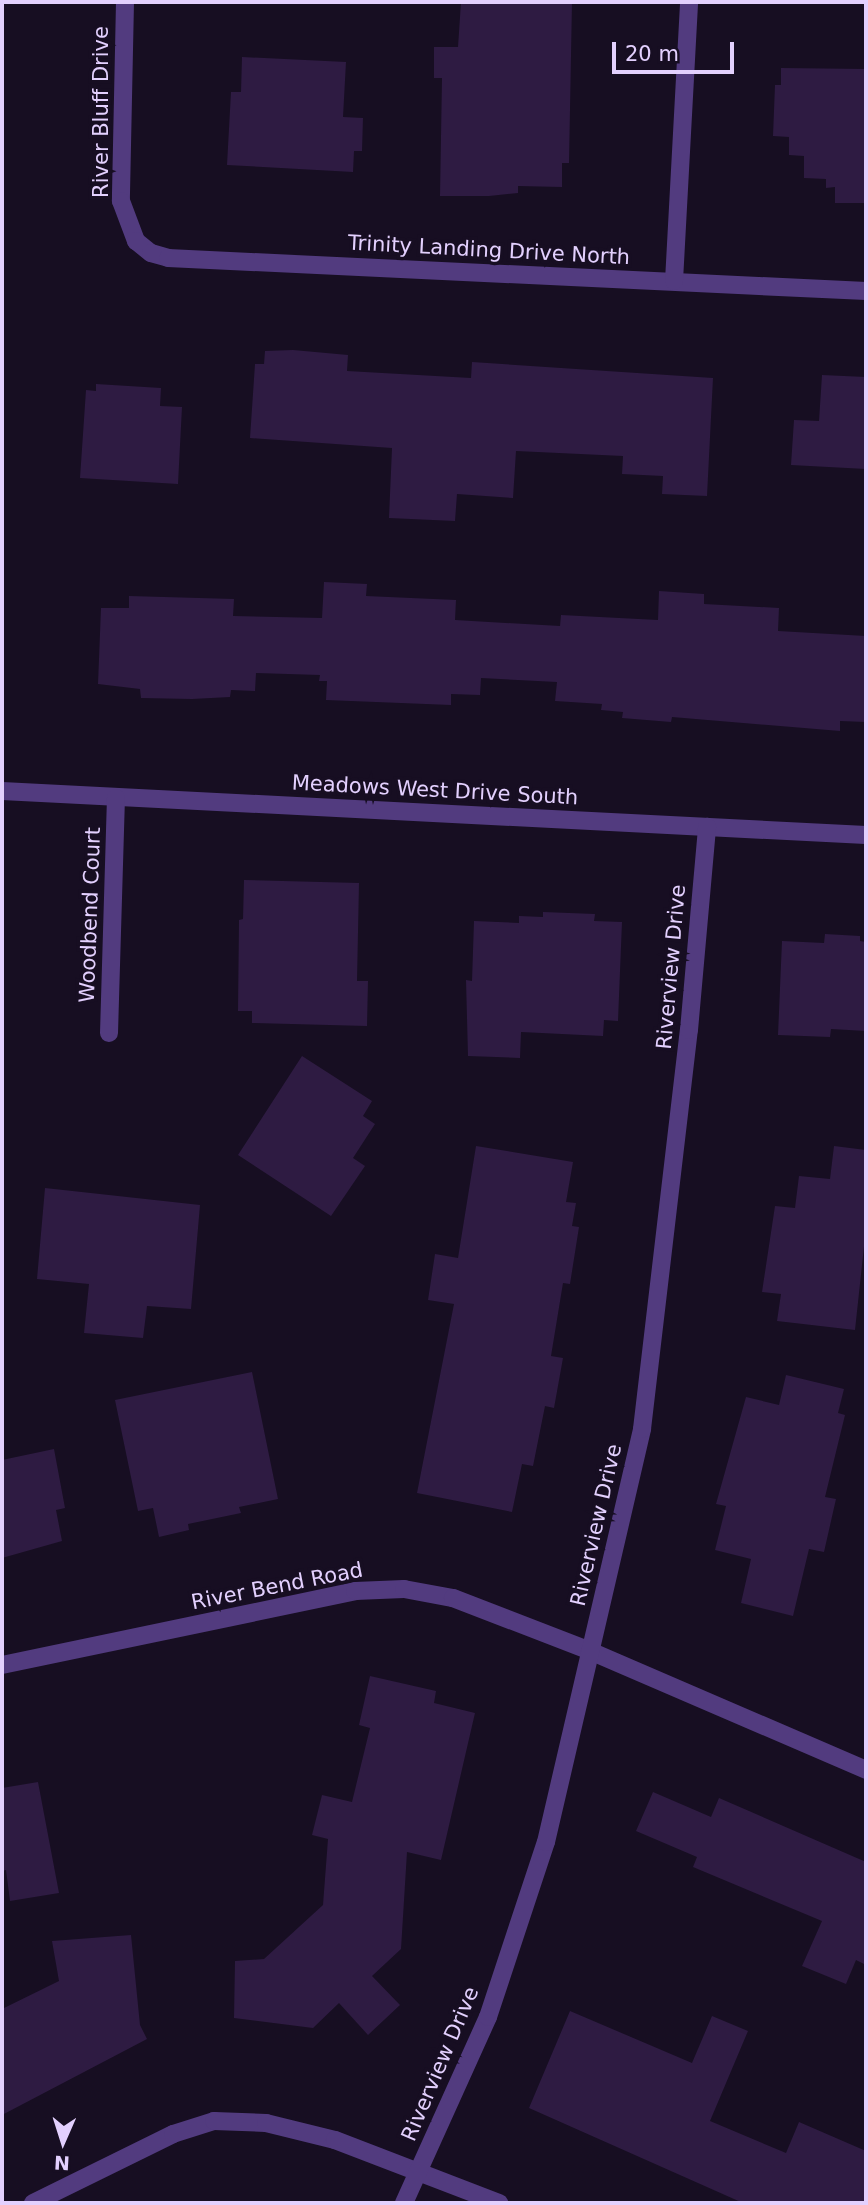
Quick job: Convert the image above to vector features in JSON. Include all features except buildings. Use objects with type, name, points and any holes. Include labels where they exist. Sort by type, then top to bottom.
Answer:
[{"type":"street","name":"River Bluff Drive","points":[[125,2],[121,201],[127,222]]},
{"type":"street","points":[[674,281],[689,2]]},
{"type":"street","name":"Trinity Landing Drive North","points":[[127,222],[136,241],[151,253],[168,258],[866,292]]},
{"type":"street","name":"Meadows West Drive South","points":[[2,790],[866,835]]},
{"type":"street","name":"Woodbend Court","points":[[109,1033],[116,798]]},
{"type":"street","name":"Riverview Drive","points":[[404,2203],[488,2017],[546,1842],[642,1429],[689,1030],[707,827]]},
{"type":"street","name":"River Bend Road","points":[[2,1665],[355,1591],[404,1588],[453,1598],[590,1651],[866,1770]]},
{"type":"street","points":[[33,2203],[173,2134],[214,2121],[266,2123],[335,2140],[419,2169],[499,2203]]}]
